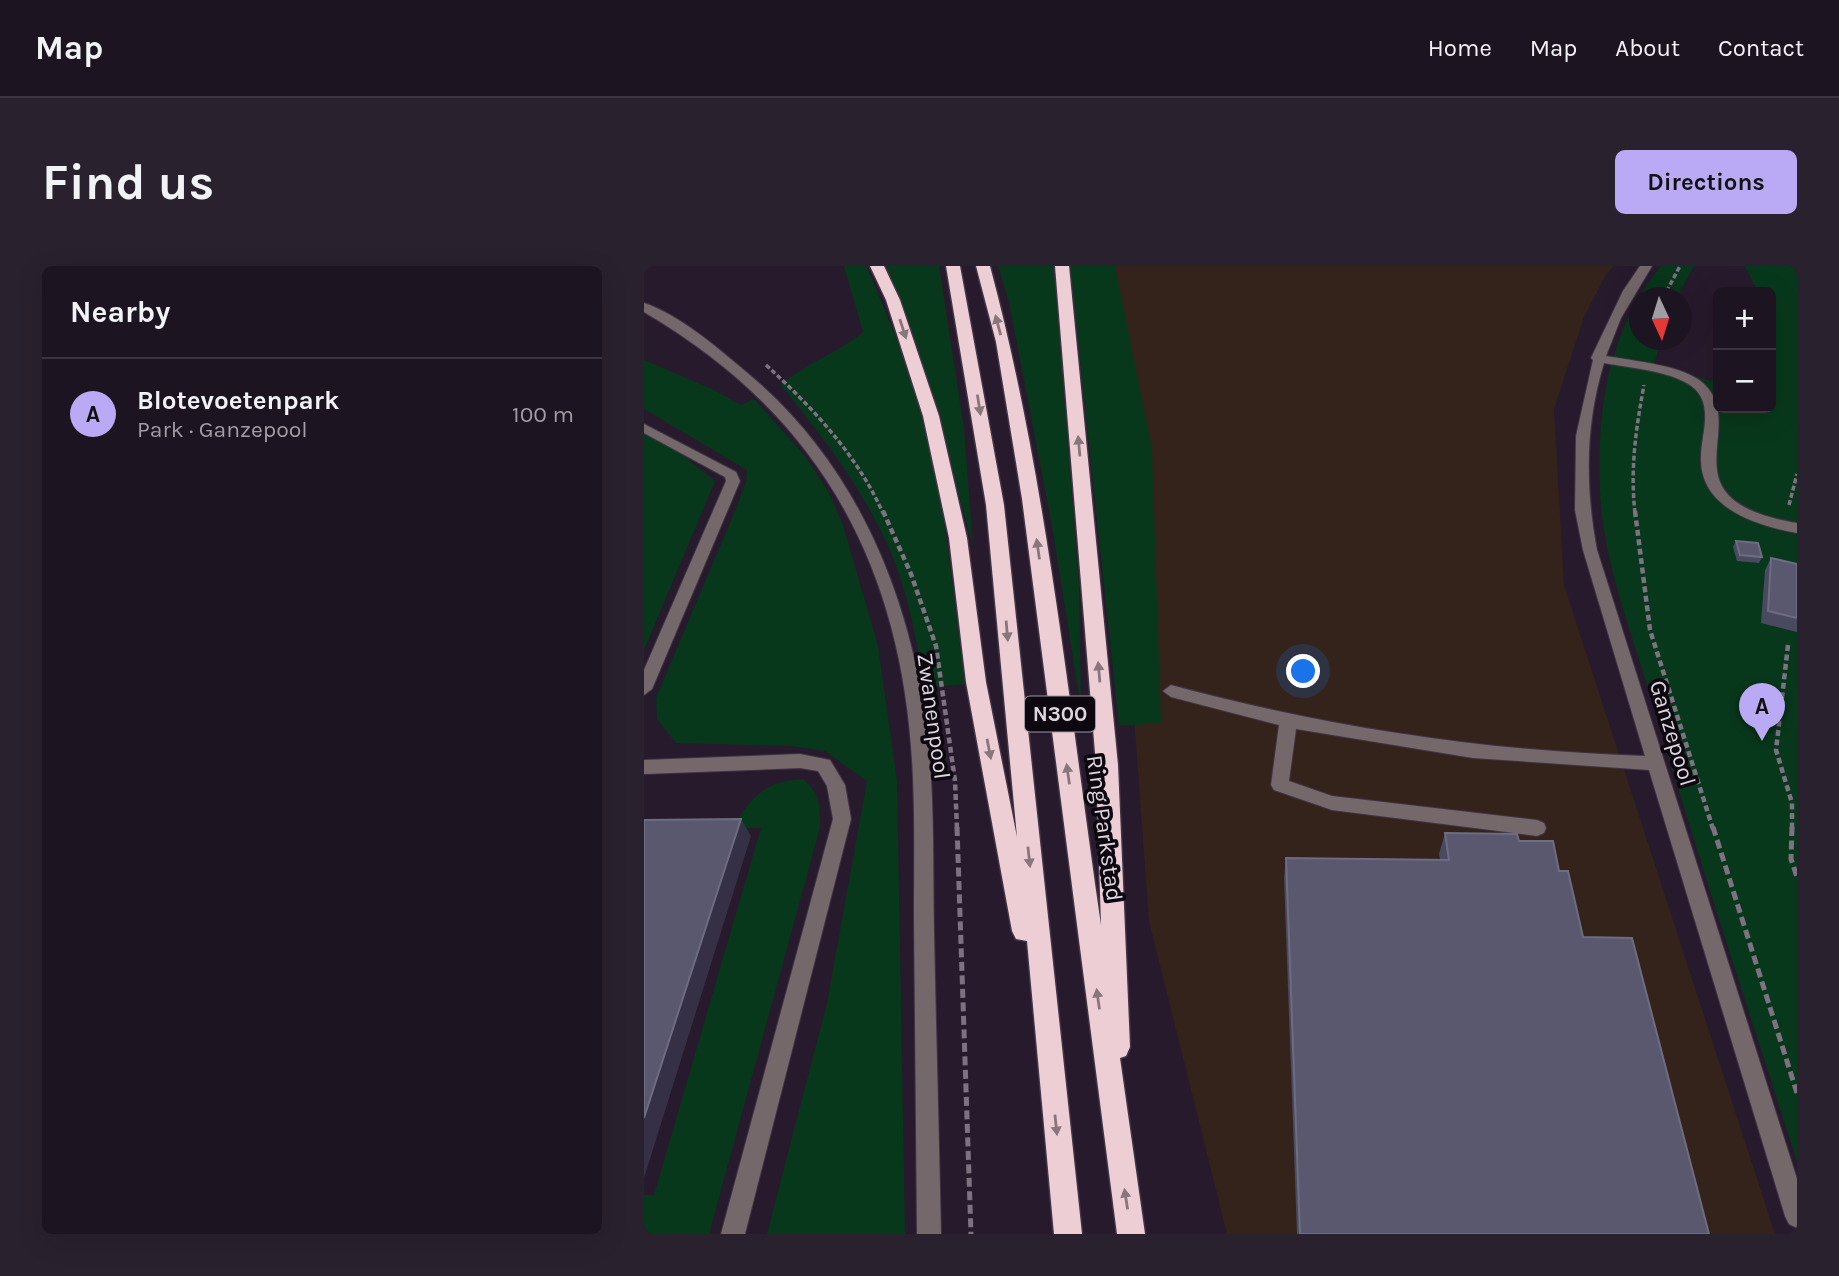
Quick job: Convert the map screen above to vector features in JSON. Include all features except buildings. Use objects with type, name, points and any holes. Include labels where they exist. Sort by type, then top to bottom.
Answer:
[{"type":"highway","name":"N300","points":[[877,266],[893,300],[931,416],[958,538],[976,682],[1049,1057]]},
{"type":"highway","name":"N300","points":[[953,266],[995,505],[1068,1234]]},
{"type":"highway","name":"Ring Parkstad","points":[[983,266],[1003,342],[1031,499],[1131,1234]]},
{"type":"highway","name":"N300","points":[[1062,266],[1107,765],[1121,1164]]},
{"type":"street","name":"Ganzepool","points":[[1646,266],[1630,287],[1597,358],[1584,432],[1581,497],[1590,550],[1797,1216]]},
{"type":"street","name":"Zwanenpool","points":[[644,307],[710,347],[774,402],[797,427],[855,515],[876,559],[884,585],[911,688],[922,778],[929,1234]]},
{"type":"street","points":[[1597,358],[1682,375],[1698,385],[1709,400],[1714,418],[1708,470],[1714,485],[1740,509],[1764,522],[1790,527]]},
{"type":"street","points":[[644,428],[731,475],[733,481],[644,689]]},
{"type":"street","points":[[1171,691],[1288,722],[1427,747],[1577,762],[1657,763]]},
{"type":"street","points":[[1288,722],[1280,785],[1332,803],[1537,828]]},
{"type":"street","points":[[644,767],[800,761],[824,765],[836,785],[842,819],[733,1234]]},
{"type":"path","points":[[1669,287],[1680,266]]},
{"type":"path","name":"Ganzepool","points":[[1648,368],[1635,435],[1632,485],[1650,630],[1797,1093]]},
{"type":"path","points":[[1790,527],[1797,474]]},
{"type":"path","points":[[1788,645],[1776,750],[1792,803],[1791,859],[1797,877]]},
{"type":"shaded area","points":[[1101,266],[1614,266],[1606,274],[1584,317],[1554,409],[1564,585],[1775,1234],[1227,1234],[1149,921]]},
{"type":"green space","points":[[844,266],[866,266],[902,352],[917,396],[941,501],[965,684],[926,688],[906,596],[880,529],[851,479],[781,385],[863,332]]},
{"type":"green space","points":[[881,266],[939,266],[964,429],[973,547],[932,405]]},
{"type":"green space","points":[[998,266],[1054,266],[1079,588],[1081,708],[1052,526],[1009,302]]},
{"type":"green space","points":[[1070,266],[1115,266],[1152,449],[1161,723],[1119,726]]},
{"type":"green space","points":[[1661,266],[1694,266],[1682,287],[1645,287]]},
{"type":"green space","points":[[1745,266],[1797,266],[1797,1161],[1612,571],[1602,518],[1599,461],[1604,401],[1618,344],[1629,316],[1629,350],[1658,350],[1654,364],[1713,382],[1713,413],[1776,413],[1776,287],[1756,287]]},
{"type":"green space","points":[[644,360],[714,390],[741,405],[754,399],[805,456],[829,493],[843,525],[878,646],[897,781],[905,1234],[767,1234],[827,1003],[867,781],[825,751],[792,746],[676,743],[657,719],[656,698],[737,506],[746,482],[747,470],[644,409]]},
{"type":"green space","points":[[644,434],[681,454],[715,481],[644,650]]},
{"type":"green space","points":[[803,779],[818,801],[820,827],[709,1234],[644,1234],[644,1195],[654,1195],[761,828],[732,828],[760,793],[778,783]]},
{"type":"place","name":"Blotevoetenpark","points":[[1762,741]]}]
